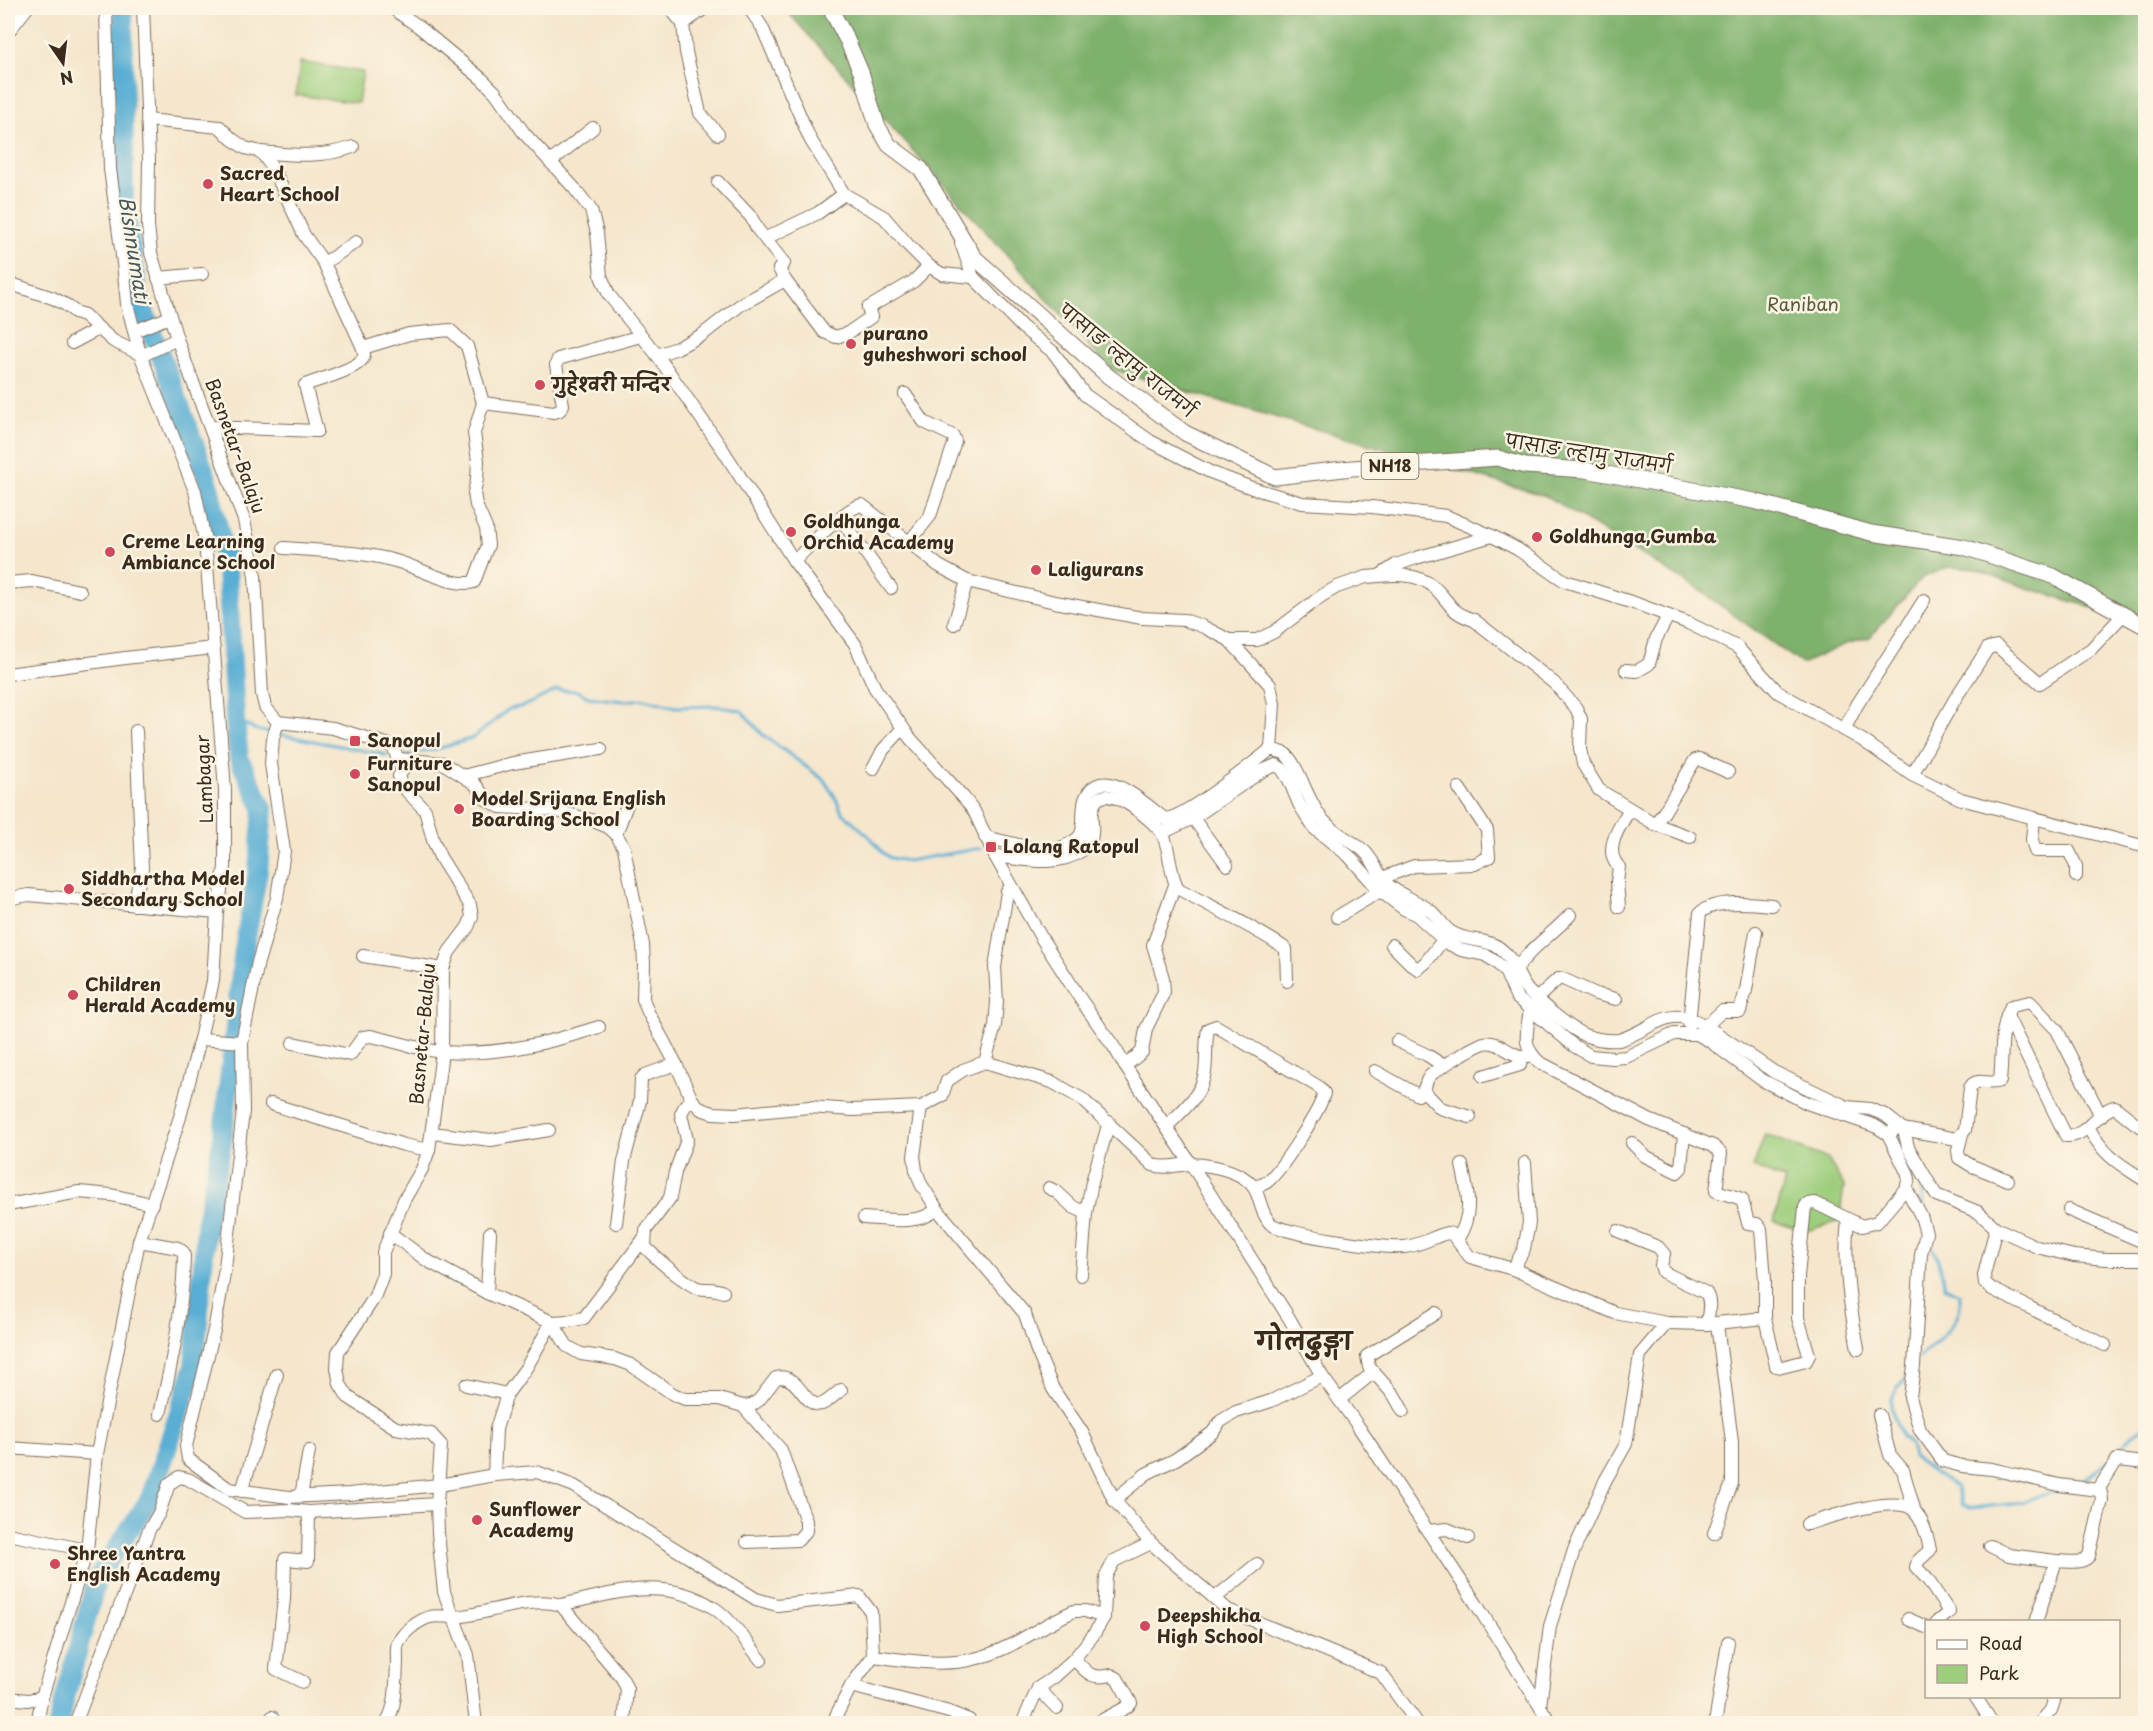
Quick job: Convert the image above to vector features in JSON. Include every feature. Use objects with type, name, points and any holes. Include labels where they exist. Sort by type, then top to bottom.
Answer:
[{"type":"main road","name":"पासाङ ल्हामु राजमर्ग","points":[[830,8],[861,72],[878,125],[889,146],[921,169],[975,257],[1108,376],[1185,434],[1275,477],[1352,468],[1498,458],[1525,466],[1585,470],[1754,501],[1871,533],[1964,547],[2053,576],[2145,627]]},
{"type":"street","points":[[8,32],[30,8],[40,8]]},
{"type":"street","name":"Lambagar","points":[[37,1724],[42,1697],[87,1550],[97,1454],[140,1241],[180,1117],[213,981],[217,912],[225,868],[225,789],[205,541],[195,490],[127,304],[110,169],[106,8]]},
{"type":"street","name":"Basnetar-Balaju","points":[[143,8],[149,159],[148,226],[151,253],[173,340],[211,427],[244,520],[255,576],[262,694],[265,707],[276,729],[333,728],[390,745],[399,759],[402,771],[399,776],[403,787],[425,810],[440,857],[470,904],[472,917],[468,927],[449,952],[443,969],[442,1052],[429,1150],[390,1233],[383,1252],[383,1274],[374,1298],[338,1352],[337,1368],[340,1383],[348,1397],[396,1428],[431,1434],[441,1445],[437,1504],[444,1592],[468,1655],[476,1724]]},
{"type":"street","points":[[392,8],[418,26],[496,93],[524,133],[591,210],[597,233],[601,276],[609,296],[657,355],[723,450],[794,561],[855,644],[875,688],[903,728],[974,811],[1011,886],[1080,1000],[1167,1126],[1289,1318],[1322,1376],[1428,1530],[1551,1724]]},
{"type":"street","points":[[670,8],[682,24],[700,113],[718,134]]},
{"type":"street","points":[[682,24],[705,8]]},
{"type":"street","points":[[749,8],[762,27],[810,139],[844,194],[884,217],[929,266],[942,274],[973,277]]},
{"type":"street","points":[[147,120],[220,127],[245,148],[261,152],[311,156],[334,153],[352,147]]},
{"type":"street","points":[[550,162],[593,128]]},
{"type":"street","points":[[211,427],[317,431],[305,385],[336,374],[361,361],[364,357],[363,348],[324,263],[304,234],[274,170],[261,152]]},
{"type":"street","points":[[717,182],[751,217],[758,230],[784,262],[779,269],[784,280],[824,332],[836,337],[848,333],[871,317],[868,308],[914,281],[929,266]]},
{"type":"street","points":[[766,238],[818,213],[844,194]]},
{"type":"street","points":[[949,212],[973,277],[1022,327],[1053,352],[1085,395],[1150,441],[1210,472],[1302,503],[1372,507],[1446,516],[1517,549],[1564,581],[1688,623],[1737,648],[1778,692],[1862,740],[1912,776],[1961,799],[2145,847]]},
{"type":"street","points":[[324,263],[356,242]]},
{"type":"street","points":[[158,278],[202,274]]},
{"type":"street","points":[[657,355],[702,335],[739,306],[784,280]]},
{"type":"street","points":[[8,284],[66,304],[75,312],[84,315],[114,340],[144,354],[173,340]]},
{"type":"street","points":[[138,329],[166,319]]},
{"type":"street","points":[[72,343],[98,329]]},
{"type":"street","points":[[284,548],[370,554],[447,579],[474,582],[488,545],[486,528],[476,505],[474,493],[477,461],[474,433],[483,403],[467,346],[450,330],[409,334],[363,348]]},
{"type":"street","points":[[483,403],[558,411],[563,402],[556,365],[558,359],[641,336]]},
{"type":"street","points":[[905,394],[924,422],[953,436],[955,441],[930,516],[910,541]]},
{"type":"street","points":[[794,561],[840,518],[857,505],[862,505],[939,566],[967,581],[1056,602],[1142,618],[1184,620],[1204,627],[1229,640],[1270,685],[1274,704],[1271,749]]},
{"type":"street","points":[[840,518],[891,588]]},
{"type":"street","points":[[1379,576],[1396,565],[1492,536]]},
{"type":"street","points":[[1229,640],[1257,640],[1274,632],[1323,595],[1353,581],[1397,574],[1419,578],[1434,587],[1452,609],[1474,620],[1554,683],[1576,708],[1581,719],[1580,749],[1583,764],[1599,790],[1655,824],[1690,837]]},
{"type":"street","points":[[8,583],[32,581],[80,591]]},
{"type":"street","points":[[954,624],[967,581]]},
{"type":"street","points":[[1844,730],[1857,705],[1924,600]]},
{"type":"street","points":[[1912,776],[1955,699],[1988,648],[1997,646],[2040,683],[2091,649],[2124,614]]},
{"type":"street","points":[[1626,670],[1637,671],[1649,664],[1656,639],[1668,616]]},
{"type":"street","points":[[8,674],[125,657],[213,648]]},
{"type":"street","points":[[873,769],[883,750],[903,728]]},
{"type":"street","points":[[276,729],[271,764],[284,850],[277,898],[258,962],[239,1042],[243,1111],[225,1268],[186,1452],[188,1459],[229,1489],[295,1496],[349,1494],[439,1485],[494,1475],[537,1472],[574,1486],[756,1599],[777,1605],[859,1596],[871,1612],[873,1656],[851,1686],[832,1724]]},
{"type":"street","points":[[134,905],[141,868],[136,731]]},
{"type":"street","points":[[462,776],[513,763],[601,749]]},
{"type":"street","points":[[985,837],[1048,852],[1056,849],[1081,834],[1083,809],[1087,795],[1091,789],[1103,783],[1131,792],[1168,819],[1190,808],[1271,749]]},
{"type":"street","points":[[1271,749],[1284,754],[1293,764],[1310,802],[1322,819],[1339,836],[1362,849],[1369,856],[1381,885]]},
{"type":"street","points":[[399,759],[443,763],[475,784],[486,799],[500,807],[553,810],[591,820],[608,827],[616,834],[624,848],[642,945],[643,999],[692,1100],[701,1109],[713,1113],[735,1114],[809,1107],[854,1110],[921,1107],[942,1095],[946,1081],[963,1070],[985,1062],[1052,1082],[1082,1099],[1153,1165],[1162,1168],[1191,1164],[1215,1167],[1238,1175],[1256,1187],[1271,1225],[1286,1230],[1328,1239],[1401,1248],[1415,1246],[1447,1233],[1452,1234],[1463,1251],[1470,1257],[1513,1269],[1615,1314],[1667,1323],[1712,1324],[1765,1318]]},
{"type":"street","points":[[1655,824],[1695,760],[1699,759],[1728,772]]},
{"type":"street","points":[[1162,833],[1193,818],[1262,771],[1276,765],[1282,769],[1289,780],[1299,804],[1314,828],[1349,856],[1404,909],[1417,915],[1461,950],[1485,955],[1496,962],[1505,970],[1517,998],[1538,1006],[1586,1036],[1611,1040],[1626,1037],[1666,1018],[1679,1015],[1697,1034],[1761,1080],[1807,1103],[1895,1131],[1957,1139],[1965,1130],[1972,1083],[2000,1081],[2000,1054],[2011,1006],[2030,1002],[2057,1030],[2101,1116]]},
{"type":"street","points":[[1338,917],[1381,885],[1414,866],[1474,864],[1489,857],[1487,830],[1459,788]]},
{"type":"street","points":[[995,856],[1054,861],[1075,855],[1091,842],[1095,803],[1108,795],[1117,797],[1134,808],[1162,833],[1175,885],[1153,945],[1163,978],[1164,992],[1146,1029],[1142,1052],[1125,1066]]},
{"type":"street","points":[[616,834],[628,802]]},
{"type":"street","points":[[1618,908],[1619,867],[1613,861],[1612,848],[1618,829],[1630,809]]},
{"type":"street","points":[[1193,818],[1227,865]]},
{"type":"street","points":[[2034,819],[2032,840],[2035,851],[2069,851],[2076,866],[2076,876]]},
{"type":"street","points":[[1175,885],[1234,920],[1263,933],[1286,949],[1287,981]]},
{"type":"street","points":[[985,1062],[995,1026],[997,1002],[995,967],[1007,892],[1011,886]]},
{"type":"street","points":[[8,899],[28,895],[217,912]]},
{"type":"street","points":[[1689,1026],[1700,913],[1705,909],[1724,904],[1772,905]]},
{"type":"street","points":[[1517,968],[1526,954],[1556,930],[1570,915]]},
{"type":"street","points":[[1706,1026],[1722,1011],[1740,1011],[1756,932]]},
{"type":"street","points":[[1392,945],[1418,969],[1448,938]]},
{"type":"street","points":[[1448,938],[1489,942],[1508,955],[1538,1006],[1566,1041],[1591,1056],[1626,1057],[1689,1026],[1706,1026],[1784,1077],[1847,1107],[1870,1109],[1885,1115],[1908,1147],[1936,1195],[1977,1212],[1996,1228],[2037,1247],[2074,1256],[2106,1259],[2145,1258]]},
{"type":"street","points":[[363,956],[443,969]]},
{"type":"street","points":[[1483,1076],[1520,1065],[1526,1055],[1527,1034],[1538,1006],[1558,978],[1606,998],[1616,999]]},
{"type":"street","points":[[2007,1016],[2064,1133],[2069,1137],[2072,1136],[2088,1127],[2108,1108],[2115,1107],[2145,1129]]},
{"type":"street","points":[[1167,1126],[1184,1109],[1200,1086],[1205,1071],[1205,1041],[1211,1026],[1216,1026],[1319,1087],[1324,1093],[1323,1098],[1281,1167],[1267,1183],[1256,1187]]},
{"type":"street","points":[[293,1043],[350,1055],[363,1037],[370,1036],[442,1052],[514,1049],[599,1027]]},
{"type":"street","points":[[200,1039],[239,1042]]},
{"type":"street","points":[[1397,1041],[1444,1066]]},
{"type":"street","points":[[1376,1071],[1418,1095],[1424,1091],[1430,1076],[1482,1044],[1490,1042],[1526,1055],[1649,1120],[1713,1146],[1720,1153],[1716,1191],[1742,1199],[1748,1223],[1759,1226],[1763,1246],[1765,1318],[1776,1366],[1782,1367],[1806,1361],[1809,1355],[1798,1318],[1798,1276],[1805,1207],[1807,1204],[1815,1203],[1862,1226],[1877,1222],[1906,1188],[1909,1179],[1895,1131]]},
{"type":"street","points":[[616,1223],[624,1161],[640,1101],[641,1079],[645,1075],[676,1064]]},
{"type":"street","points":[[1424,1091],[1440,1108],[1470,1117]]},
{"type":"street","points":[[692,1100],[681,1114],[687,1140],[675,1172],[670,1198],[646,1230],[645,1247],[694,1286],[715,1288],[723,1292]]},
{"type":"street","points":[[271,1104],[404,1145],[429,1150]]},
{"type":"street","points":[[921,1107],[914,1156],[921,1184],[937,1209],[1025,1314],[1053,1389],[1082,1432],[1114,1500],[1151,1543],[1228,1610],[1381,1673],[1418,1724]]},
{"type":"street","points":[[1081,1275],[1086,1213],[1109,1122]]},
{"type":"street","points":[[2088,1127],[2096,1142],[2108,1156],[2145,1180]]},
{"type":"street","points":[[432,1133],[491,1140],[549,1130]]},
{"type":"street","points":[[1632,1143],[1645,1156],[1677,1172],[1681,1168],[1684,1134]]},
{"type":"street","points":[[1962,1134],[1958,1150],[1959,1158],[1972,1166],[2008,1180]]},
{"type":"street","points":[[1513,1269],[1524,1250],[1529,1223],[1525,1164]]},
{"type":"street","points":[[1457,1240],[1467,1219],[1468,1191],[1462,1165]]},
{"type":"street","points":[[1049,1188],[1057,1192],[1072,1207],[1086,1213]]},
{"type":"street","points":[[1906,1188],[1921,1216],[1926,1233],[1921,1254],[1910,1397],[1914,1416],[1930,1446],[1943,1461],[1962,1466],[1992,1469],[2059,1485],[2098,1490],[2101,1493],[2102,1500],[2089,1556],[2085,1561],[2056,1561],[2008,1555],[1990,1546]]},
{"type":"street","points":[[8,1205],[79,1192],[111,1195],[152,1204]]},
{"type":"street","points":[[864,1218],[918,1219],[928,1217],[937,1209]]},
{"type":"street","points":[[2069,1210],[2145,1243]]},
{"type":"street","points":[[1848,1220],[1846,1236],[1850,1304],[1858,1349]]},
{"type":"street","points":[[1996,1228],[1984,1275],[1985,1283],[1992,1289],[2106,1345]]},
{"type":"street","points":[[1618,1231],[1659,1247],[1664,1254],[1661,1265],[1663,1272],[1706,1293],[1710,1303],[1732,1442],[1732,1483],[1714,1533]]},
{"type":"street","points":[[390,1233],[426,1260],[487,1293],[552,1322],[569,1322],[584,1318],[645,1237]]},
{"type":"street","points":[[487,1293],[489,1233]]},
{"type":"street","points":[[140,1241],[178,1248],[182,1250],[184,1256],[183,1293],[174,1353],[160,1414]]},
{"type":"street","points":[[1402,1411],[1394,1395],[1367,1361],[1367,1356],[1436,1313]]},
{"type":"street","points":[[494,1475],[496,1429],[507,1394],[526,1368],[552,1322]]},
{"type":"street","points":[[552,1322],[567,1346],[581,1354],[615,1359],[631,1365],[673,1394],[685,1399],[719,1399],[743,1406],[752,1405],[759,1400],[776,1378],[783,1376],[789,1378],[811,1402],[817,1404],[824,1404],[841,1390]]},
{"type":"street","points":[[1540,1706],[1550,1626],[1571,1559],[1605,1481],[1626,1444],[1640,1355],[1667,1323]]},
{"type":"street","points":[[1339,1400],[1374,1372]]},
{"type":"street","points":[[242,1491],[277,1374]]},
{"type":"street","points":[[1114,1500],[1146,1474],[1176,1459],[1212,1433],[1221,1420],[1236,1412],[1271,1401],[1322,1376]]},
{"type":"street","points":[[466,1385],[507,1394]]},
{"type":"street","points":[[743,1406],[781,1450],[807,1521],[806,1531],[798,1540],[747,1542]]},
{"type":"street","points":[[1879,1415],[1890,1455],[1903,1470],[1914,1509],[1921,1521],[1930,1550],[1918,1561],[1916,1567],[1928,1580],[1949,1612],[1940,1620]]},
{"type":"street","points":[[8,1448],[97,1454]]},
{"type":"street","points":[[289,1510],[309,1451]]},
{"type":"street","points":[[2098,1490],[2117,1460],[2145,1463]]},
{"type":"street","points":[[75,1724],[149,1530],[159,1513],[171,1481],[176,1478],[185,1478],[244,1512],[289,1510],[309,1512],[437,1504]]},
{"type":"street","points":[[1807,1524],[1860,1508],[1903,1505],[1914,1509]]},
{"type":"street","points":[[303,1682],[276,1669],[284,1599],[285,1559],[308,1561],[309,1512]]},
{"type":"street","points":[[1428,1530],[1447,1529],[1468,1538]]},
{"type":"street","points":[[8,1534],[87,1550]]},
{"type":"street","points":[[1022,1724],[1038,1688],[1074,1659],[1104,1617],[1106,1576],[1114,1561],[1151,1543]]},
{"type":"street","points":[[2037,1620],[2056,1561]]},
{"type":"street","points":[[1215,1598],[1257,1564]]},
{"type":"street","points":[[561,1605],[624,1590],[658,1588],[694,1597],[716,1609],[761,1659]]},
{"type":"street","points":[[386,1724],[391,1715],[395,1691],[397,1644],[405,1633],[430,1616],[453,1617],[492,1612],[535,1601],[549,1601],[561,1605],[622,1678],[627,1689],[624,1724]]},
{"type":"street","points":[[873,1656],[951,1662],[975,1659],[1006,1647],[1074,1611],[1085,1611],[1104,1617]]},
{"type":"street","points":[[1908,1620],[1925,1627]]},
{"type":"street","points":[[1715,1724],[1728,1642]]},
{"type":"street","points":[[1074,1659],[1092,1676],[1100,1677],[1111,1674],[1117,1678],[1131,1703],[1095,1724]]},
{"type":"street","points":[[851,1686],[949,1712],[969,1720],[970,1724]]},
{"type":"street","points":[[1038,1688],[1057,1708]]},
{"type":"street","points":[[8,1698],[28,1700],[42,1697]]},
{"type":"street","points":[[1976,1698],[1993,1724]]},
{"type":"street","points":[[2039,1724],[2051,1710],[2054,1701],[2052,1698]]},
{"type":"green space","name":"Raniban","points":[[784,8],[2145,8],[2145,631],[2127,618],[2024,587],[1975,569],[1948,567],[1922,578],[1870,637],[1843,645],[1802,664],[1696,588],[1546,496],[1110,369]]},
{"type":"green space","points":[[300,62],[363,72],[358,103],[296,95]]},
{"type":"green space","points":[[1765,1134],[1828,1159],[1844,1186],[1839,1221],[1806,1231],[1774,1221],[1785,1180],[1753,1167]]},
{"type":"waterway","name":"Bishnumati","points":[[58,1724],[97,1578],[150,1499],[194,1368],[207,1218],[222,1143],[244,949],[258,871],[263,808],[239,758],[227,568],[208,481],[138,295],[124,203],[123,8]]},
{"type":"waterway","points":[[407,755],[473,738],[509,709],[524,706],[557,690],[578,691],[588,697],[623,701],[644,699],[676,707],[717,706],[742,711],[762,734],[824,780],[842,812],[890,858],[908,861],[981,848]]},
{"type":"waterway","points":[[235,719],[256,730],[271,733]]},
{"type":"waterway","points":[[277,734],[387,755]]},
{"type":"waterway","points":[[1258,767],[1268,760],[1279,758],[1288,766]]},
{"type":"waterway","points":[[1458,942],[1498,954]]},
{"type":"waterway","points":[[1577,1041],[1612,1049],[1631,1042]]},
{"type":"waterway","points":[[1895,1133],[1903,1145]]},
{"type":"waterway","points":[[1920,1177],[1924,1212]]},
{"type":"waterway","points":[[1919,1358],[1948,1330],[1959,1313],[1960,1304],[1959,1294],[1945,1287],[1940,1266],[1929,1239]]},
{"type":"waterway","points":[[1908,1373],[1891,1399],[1891,1408],[1901,1435],[1910,1445],[1913,1457],[1956,1486],[1962,1504],[1970,1508],[2022,1503],[2059,1491]]},
{"type":"waterway","points":[[2079,1483],[2109,1461],[2132,1435],[2146,1425]]},
{"type":"place","name":"Sacred Heart School","points":[[208,184]]},
{"type":"place","name":"purano guheshwori school","points":[[851,344]]},
{"type":"place","name":"गुहेश्वरी मन्दिर","points":[[540,385]]},
{"type":"place","name":"Goldhunga Orchid Academy","points":[[791,532]]},
{"type":"place","name":"Goldhunga,Gumba","points":[[1537,537]]},
{"type":"place","name":"Creme Learning Ambiance School","points":[[110,552]]},
{"type":"place","name":"Laligurans","points":[[1036,570]]},
{"type":"place","name":"Sanopul","points":[[355,741]]},
{"type":"place","name":"Furniture Sanopul","points":[[355,774]]},
{"type":"place","name":"Model Srijana English Boarding School","points":[[459,809]]},
{"type":"place","name":"Lolang Ratopul","points":[[991,847]]},
{"type":"place","name":"Siddhartha Model Secondary School","points":[[69,889]]},
{"type":"place","name":"Children Herald Academy","points":[[73,995]]},
{"type":"place","name":"Sunflower Academy","points":[[477,1520]]},
{"type":"place","name":"Shree Yantra English Academy","points":[[55,1564]]},
{"type":"place","name":"Deepshikha High School","points":[[1145,1626]]},
{"type":"district","name":"गोलढुङ्गा","points":[[1304,1342]]}]
